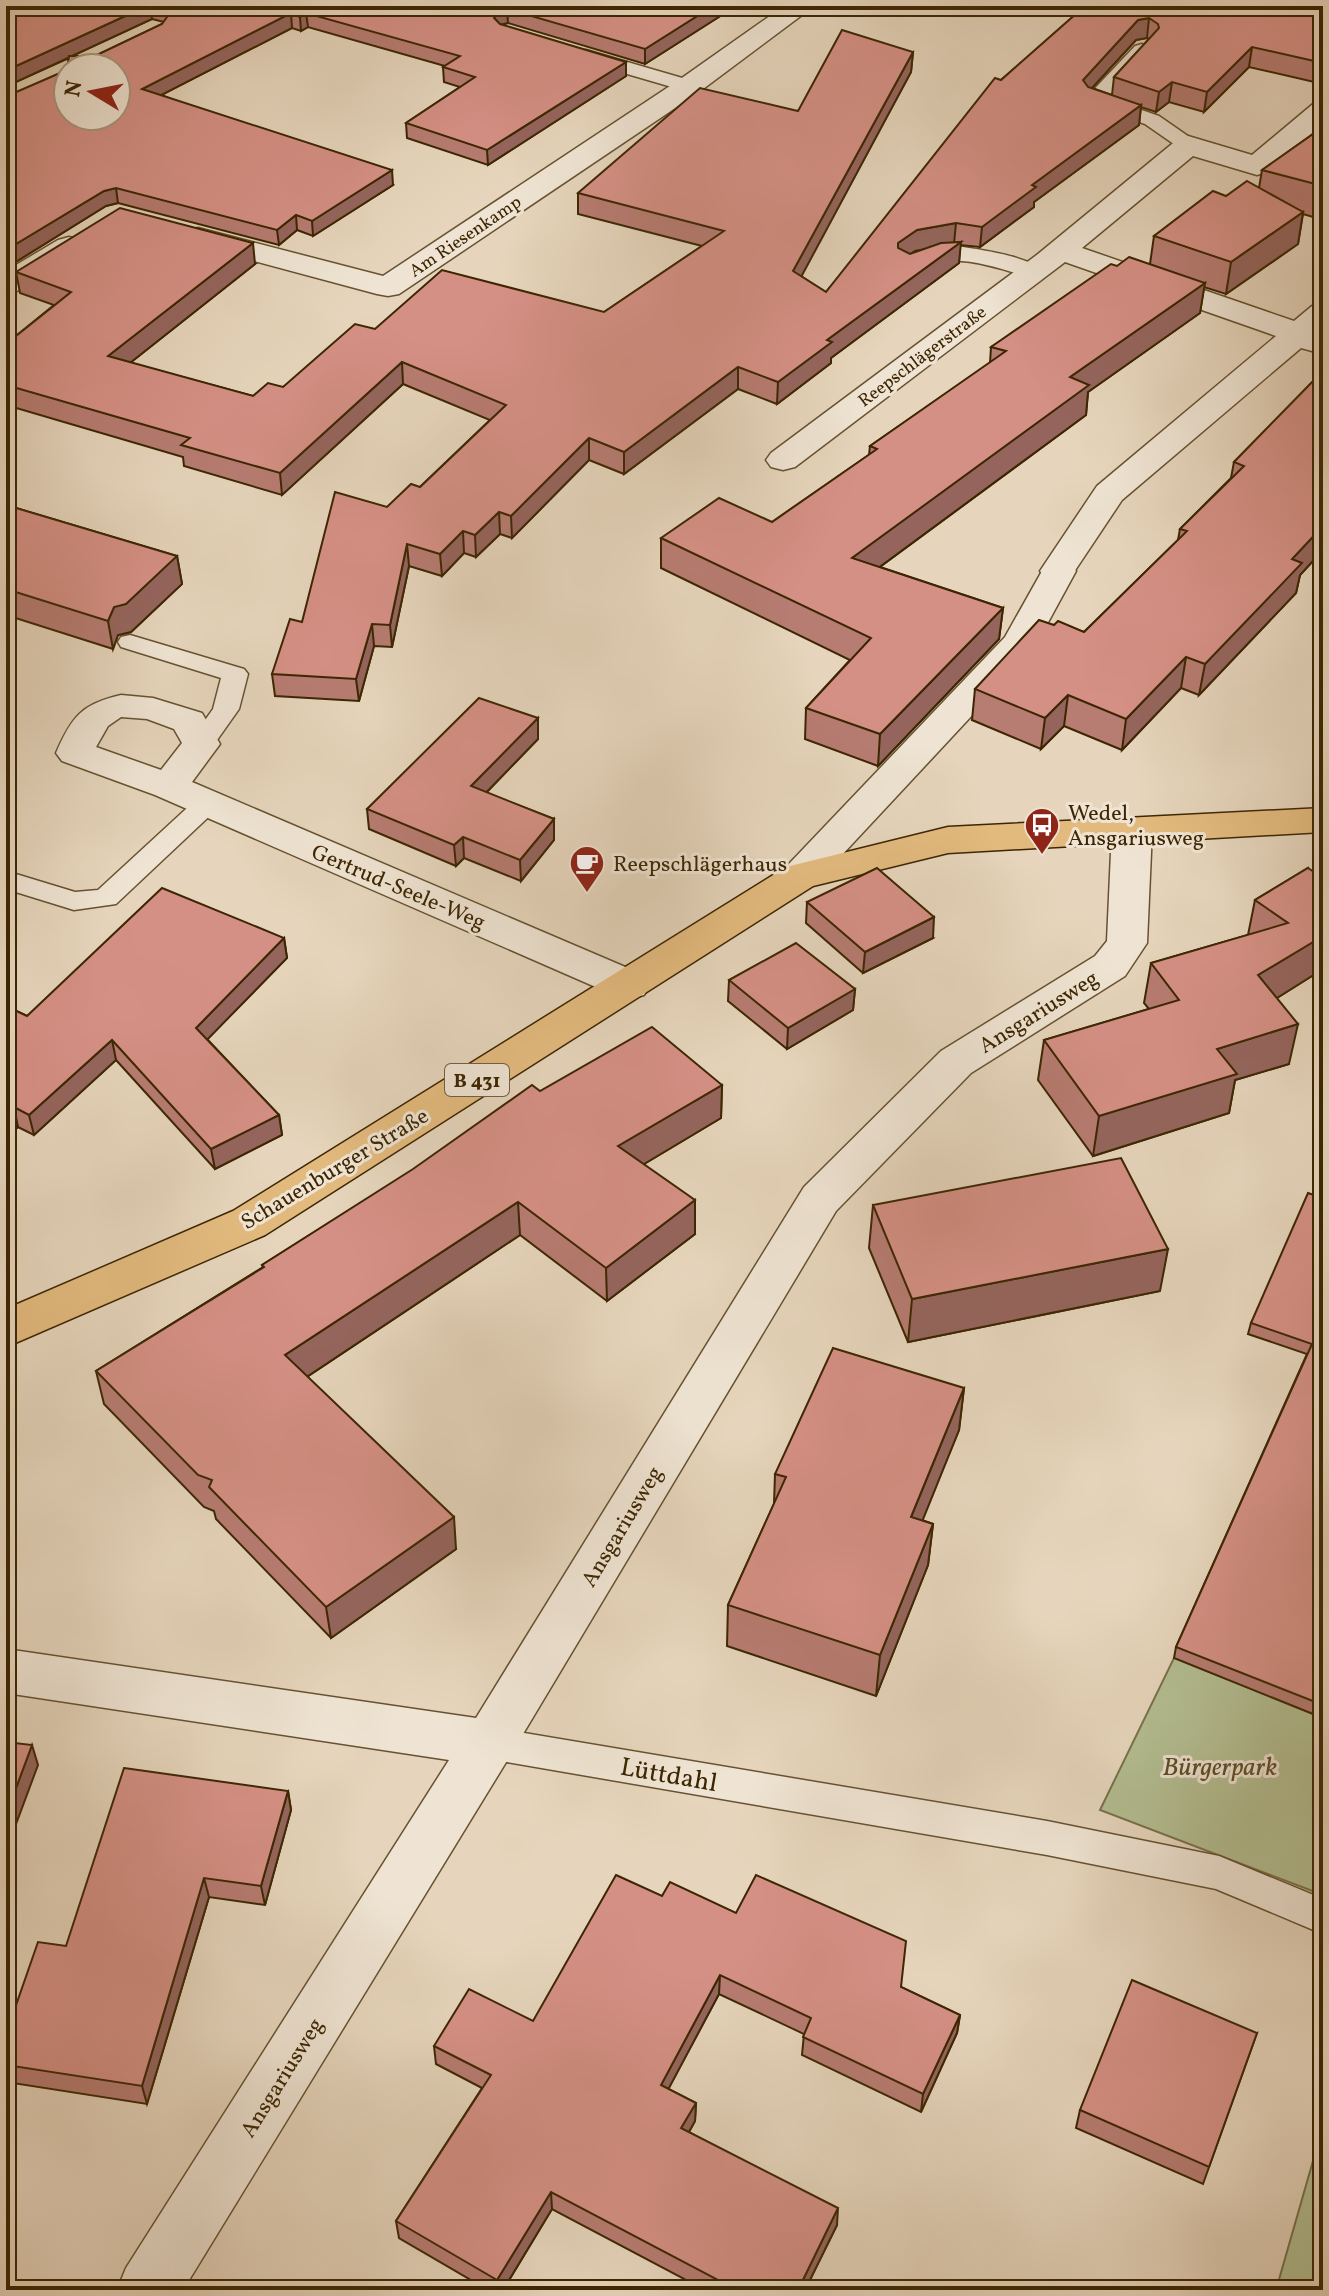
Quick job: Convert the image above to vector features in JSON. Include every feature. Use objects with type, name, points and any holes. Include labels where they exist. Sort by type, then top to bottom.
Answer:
[{"type":"main road","name":"B 431","points":[[1132,830],[1323,820]]},
{"type":"main road","name":"Schauenburger Straße","points":[[6,1329],[249,1223],[800,876],[948,840],[1132,830]]},
{"type":"street","name":"Am Riesenkamp","points":[[164,227],[388,287],[689,86],[801,6]]},
{"type":"street","points":[[1188,145],[1257,166],[1323,110]]},
{"type":"street","name":"Reepschlägerstraße","points":[[783,460],[1034,272],[1188,145]]},
{"type":"street","points":[[6,284],[94,231]]},
{"type":"street","points":[[1059,250],[1315,331]]},
{"type":"street","points":[[800,876],[1020,642],[1058,571],[1109,493],[1315,331]]},
{"type":"street","name":"Gertrud-Seele-Weg","points":[[201,744],[189,721],[140,704],[106,709],[83,729],[75,753],[169,786],[629,985]]},
{"type":"street","points":[[169,786],[201,744]]},
{"type":"street","name":"Ansgariusweg","points":[[148,2290],[489,1743],[820,1199],[956,1062],[1110,966],[1127,943],[1132,830]]},
{"type":"street","name":"Lüttdahl","points":[[6,1671],[489,1743]]},
{"type":"lane","points":[[1145,46],[1094,100],[1152,120],[1188,145]]},
{"type":"lane","points":[[568,50],[689,86]]},
{"type":"lane","points":[[908,266],[924,257],[957,252],[992,258],[1034,272]]},
{"type":"lane","points":[[130,642],[235,674],[226,709],[201,744]]},
{"type":"lane","points":[[6,880],[74,901],[106,898],[208,803]]},
{"type":"lane","name":"Lüttdahl","points":[[489,1743],[1047,1838],[1219,1873],[1323,1917]]},
{"type":"green space","name":"Bürgerpark","points":[[1174,1658],[1323,1718],[1323,1895],[1100,1810]]},
{"type":"green space","points":[[1323,2126],[1323,2290],[1276,2290]]},
{"type":"building","points":[[6,6],[147,6],[14,67],[6,64]]},
{"type":"building","points":[[157,6],[713,6],[645,49],[507,9],[499,11],[494,18],[500,24],[626,62],[487,150],[406,123],[475,77],[443,67],[460,56],[306,13],[300,17],[291,13],[142,89],[392,170],[312,221],[296,215],[277,230],[116,188],[104,191],[6,250],[6,98],[52,77],[52,132],[132,132],[132,52],[103,52],[162,24],[167,17],[162,7]]},
{"type":"building","points":[[1085,6],[1323,6],[1323,63],[1252,47],[1207,92],[1172,82],[1159,92],[1114,77],[1159,28],[1149,18],[1138,20],[1083,80],[1088,87],[1141,105],[1032,185],[1036,187],[982,227],[956,223],[917,230],[898,243],[898,248],[910,254],[941,243],[961,242],[827,340],[832,342],[778,382],[738,367],[624,452],[589,438],[511,516],[499,512],[475,535],[463,531],[440,554],[407,544],[390,625],[372,624],[356,679],[272,674],[290,619],[302,622],[335,492],[387,507],[411,484],[420,487],[506,405],[402,362],[280,473],[181,445],[190,438],[6,385],[6,344],[71,292],[16,272],[120,208],[253,243],[108,356],[253,396],[268,383],[283,387],[355,324],[375,329],[442,270],[604,312],[724,231],[578,193],[700,88],[798,111],[842,30],[913,52],[793,271],[826,292],[995,78],[1001,80]]},
{"type":"building","points":[[1323,127],[1323,186],[1262,170]]},
{"type":"building","points":[[1247,181],[1303,212],[1231,262],[1154,236],[1213,191],[1226,196]]},
{"type":"building","points":[[1129,257],[1205,283],[1070,377],[1089,385],[852,558],[1003,608],[880,734],[806,708],[871,638],[661,538],[719,498],[772,522],[877,449],[870,446],[1006,351],[991,347],[1111,264],[1117,266]]},
{"type":"building","points":[[1323,371],[1323,526],[1292,559],[1302,563],[1205,664],[1186,657],[1126,719],[1068,695],[1045,718],[975,689],[1039,620],[1054,625],[1058,621],[1084,632],[1187,531],[1180,529],[1244,466],[1234,462]]},
{"type":"building","points":[[6,505],[177,556],[126,604],[114,607],[108,621],[6,589]]},
{"type":"building","points":[[479,698],[538,718],[471,786],[554,819],[520,860],[463,837],[454,845],[367,809]]},
{"type":"building","points":[[877,868],[934,917],[865,952],[807,902]]},
{"type":"building","points":[[1308,868],[1323,878],[1323,936],[1258,975],[1298,1024],[1217,1049],[1237,1074],[1099,1116],[1044,1040],[1179,1000],[1151,963],[1288,923],[1255,900]]},
{"type":"building","points":[[162,888],[284,938],[196,1028],[279,1115],[211,1149],[112,1040],[29,1115],[14,1107],[6,1114],[6,1006],[27,1016]]},
{"type":"building","points":[[796,943],[855,989],[788,1028],[729,980]]},
{"type":"building","points":[[652,1027],[722,1085],[618,1146],[695,1200],[606,1268],[518,1202],[285,1355],[454,1517],[326,1607],[209,1487],[212,1480],[198,1475],[96,1371],[264,1267],[262,1265],[413,1169],[532,1085],[540,1091]]},
{"type":"building","points":[[1121,1158],[1168,1249],[912,1299],[873,1205]]},
{"type":"building","points":[[1308,1193],[1323,1198],[1323,1705],[1176,1647],[1312,1344],[1251,1323]]},
{"type":"building","points":[[833,1348],[964,1388],[911,1517],[933,1524],[880,1655],[728,1605],[786,1477],[775,1474]]},
{"type":"building","points":[[6,1742],[32,1745],[6,1815]]},
{"type":"building","points":[[124,1768],[288,1791],[261,1886],[204,1878],[142,2086],[6,2065],[6,2034],[38,1942],[66,1946]]},
{"type":"building","points":[[616,1875],[662,1896],[670,1882],[736,1913],[756,1875],[906,1941],[901,1987],[960,2015],[923,2094],[803,2037],[811,2018],[720,1975],[661,2085],[696,2103],[681,2128],[838,2208],[798,2290],[737,2290],[551,2192],[497,2280],[396,2221],[491,2075],[434,2046],[469,1989],[533,2021]]},
{"type":"building","points":[[1132,1980],[1257,2033],[1209,2167],[1080,2110]]},
{"type":"place","name":"Wedel, Ansgariusweg","points":[[1042,856]]},
{"type":"place","name":"Reepschlägerhaus","points":[[587,894]]}]
